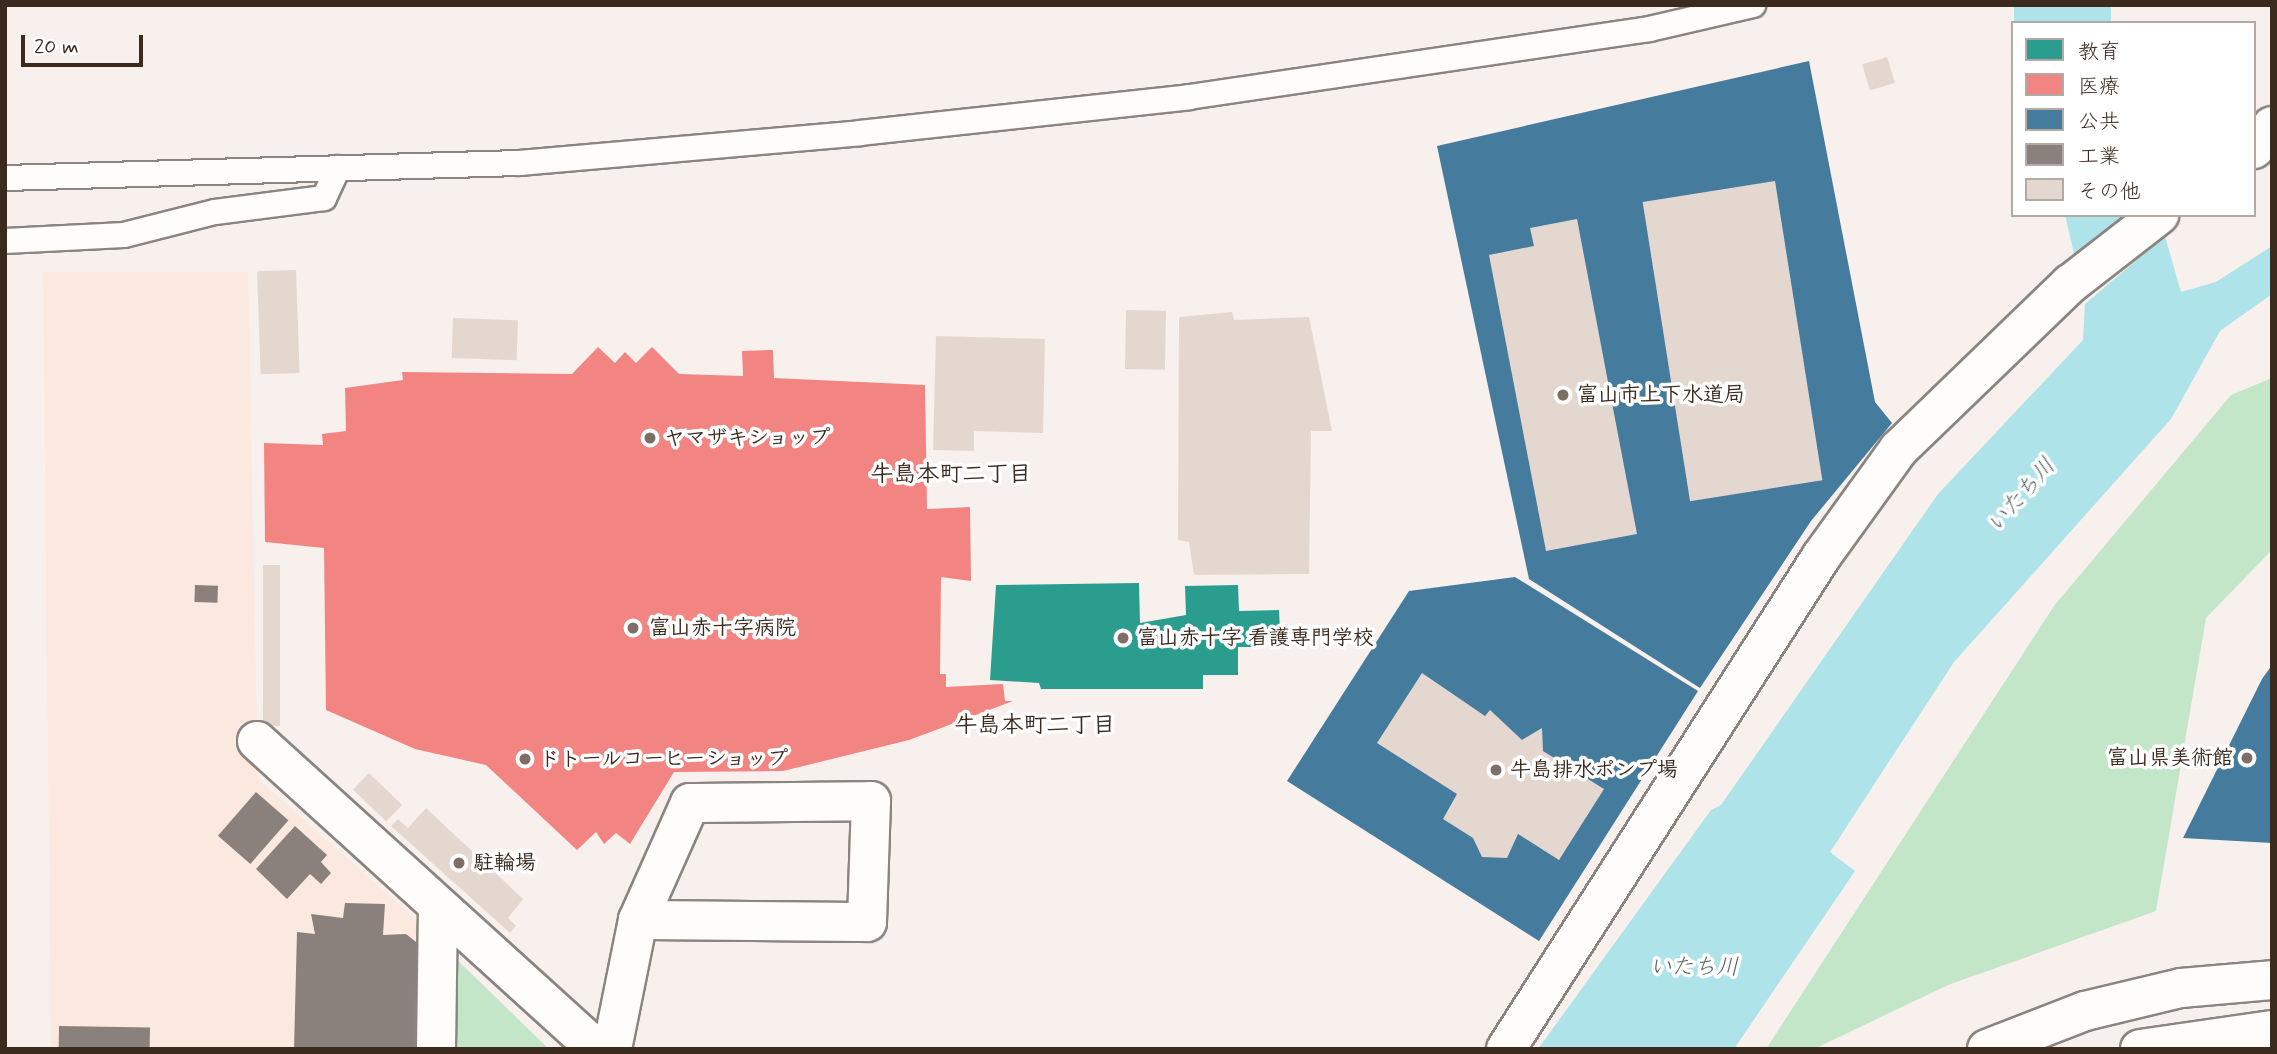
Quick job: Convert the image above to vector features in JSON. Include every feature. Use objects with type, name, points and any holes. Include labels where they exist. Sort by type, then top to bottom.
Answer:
[{"type":"street","points":[[1506,1049],[1821,557],[1899,449],[2070,284],[2156,217]]},
{"type":"street","points":[[257,741],[438,909],[597,1049]]},
{"type":"street","points":[[612,1049],[638,920],[690,803],[871,801],[867,922],[638,920]]},
{"type":"street","points":[[436,1049],[438,909]]},
{"type":"street","points":[[1987,1049],[2085,1011],[2169,991],[2272,980]]},
{"type":"street","points":[[2140,1049],[2272,1030]]},
{"type":"lane","points":[[5,177],[520,163],[1176,98],[1649,29],[1753,5]]},
{"type":"lane","points":[[5,241],[124,235],[215,212],[324,198],[338,168]]},
{"type":"shaded area","points":[[43,272],[248,272],[258,779],[428,930],[425,1049],[51,1049]]},
{"type":"green space","points":[[2272,378],[2272,550],[2206,618],[2156,911],[1948,985],[1814,1049],[1766,1049],[2054,606],[2231,395]]},
{"type":"green space","points":[[447,950],[549,1049],[446,1049]]},
{"type":"water","points":[[2014,5],[2111,5],[2111,21],[2014,21]]},
{"type":"water","points":[[2065,217],[2123,217],[2075,258]]},
{"type":"water","name":"いたち川","points":[[2165,236],[2181,292],[2216,282],[2272,246],[2272,294],[2220,331],[2171,419],[1954,662],[1830,852],[1855,871],[1734,1049],[1538,1049],[1711,810],[1721,805],[1938,494],[2083,340],[2085,304]]},
{"type":"building: 教育","name":"富山赤十字 看護専門学校","points":[[1139,583],[1140,623],[1186,615],[1185,586],[1238,585],[1239,611],[1279,610],[1280,630],[1253,630],[1253,647],[1238,647],[1238,675],[1203,675],[1203,689],[1041,689],[1039,683],[990,680],[996,585]]},
{"type":"building: 医療","name":"富山赤十字病院","points":[[598,347],[615,363],[625,352],[636,363],[652,347],[679,374],[743,376],[742,351],[773,350],[774,378],[925,385],[927,509],[970,507],[971,581],[941,577],[940,674],[946,674],[946,687],[1003,684],[1005,701],[1013,701],[909,740],[783,771],[674,772],[630,844],[616,833],[604,844],[596,832],[577,850],[486,765],[415,749],[326,710],[324,548],[265,542],[264,443],[323,445],[322,434],[346,431],[345,388],[403,380],[402,372],[572,374]]},
{"type":"building: 公共","points":[[1809,61],[1875,402],[1892,423],[1811,521],[1700,688],[1529,579],[1437,146]]},
{"type":"building: 公共","points":[[1515,577],[1698,691],[1539,941],[1287,781],[1409,591]]},
{"type":"building: 公共","name":"富山県美術館","points":[[2272,665],[2272,843],[2183,838],[2262,679]]},
{"type":"building: 工業","points":[[195,585],[218,586],[217,603],[194,602]]},
{"type":"building: 工業","points":[[256,792],[288,820],[250,864],[218,836]]},
{"type":"building: 工業","points":[[295,826],[327,855],[321,862],[331,873],[321,884],[310,874],[287,899],[256,869]]},
{"type":"building: 工業","points":[[345,903],[385,904],[383,935],[406,934],[420,945],[418,1049],[294,1049],[297,932],[315,934],[311,914],[343,918]]},
{"type":"building: 工業","points":[[59,1026],[150,1028],[150,1049],[59,1049]]},
{"type":"building: その他","points":[[1887,57],[1895,83],[1870,90],[1862,65]]},
{"type":"building: その他","points":[[1775,181],[1822,480],[1690,501],[1643,202]]},
{"type":"building: その他","name":"富山市上下水道局","points":[[1577,219],[1637,534],[1546,551],[1489,255],[1534,246],[1530,228]]},
{"type":"building: その他","points":[[296,270],[300,373],[261,374],[257,271]]},
{"type":"building: その他","points":[[1126,310],[1166,311],[1165,370],[1125,369]]},
{"type":"building: その他","points":[[1232,312],[1234,320],[1309,317],[1332,431],[1311,431],[1309,574],[1194,575],[1189,542],[1178,540],[1179,317]]},
{"type":"building: その他","points":[[453,318],[518,320],[517,360],[452,358]]},
{"type":"building: その他","points":[[936,336],[1045,339],[1043,433],[974,431],[974,451],[933,450]]},
{"type":"building: その他","points":[[263,565],[280,565],[280,726],[263,726]]},
{"type":"building: その他","name":"牛島排水ポンプ場","points":[[1422,673],[1485,716],[1490,710],[1522,740],[1542,728],[1543,751],[1604,789],[1559,860],[1518,834],[1507,858],[1482,857],[1473,838],[1443,819],[1457,794],[1377,743]]},
{"type":"building: その他","points":[[369,773],[402,805],[386,821],[353,790]]},
{"type":"building: その他","name":"駐輪場","points":[[426,808],[523,899],[508,918],[516,926],[510,933],[391,826],[398,819],[408,828]]},
{"type":"place","name":"富山市上下水道局","points":[[1563,395]]},
{"type":"place","name":"ヤマザキショップ","points":[[650,438]]},
{"type":"place","name":"富山赤十字病院","points":[[633,628]]},
{"type":"place","name":"富山赤十字 看護専門学校","points":[[1123,638]]},
{"type":"place","name":"富山県美術館","points":[[2247,758]]},
{"type":"place","name":"ドトールコーヒーショップ","points":[[525,759]]},
{"type":"place","name":"牛島排水ポンプ場","points":[[1496,770]]},
{"type":"place","name":"駐輪場","points":[[459,863]]},
{"type":"district","name":"牛島本町二丁目","points":[[951,475]]},
{"type":"district","name":"牛島本町二丁目","points":[[1035,726]]}]
